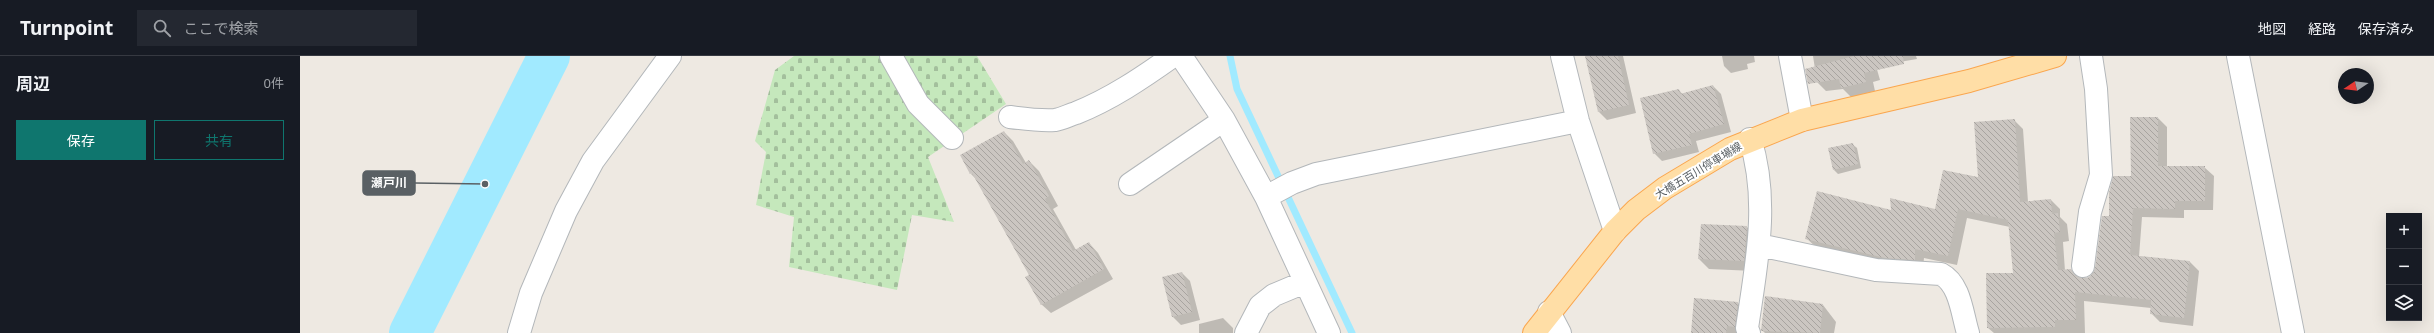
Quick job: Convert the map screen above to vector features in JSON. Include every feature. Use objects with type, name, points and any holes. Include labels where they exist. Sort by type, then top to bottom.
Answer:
[{"type":"main road","name":"大橋五百川停車場線","points":[[1534,333],[1549,312],[1615,231],[1636,210],[1665,188],[1730,149],[1750,139],[1802,120],[1969,81],[2055,56]]},
{"type":"street","points":[[519,333],[531,293],[566,211],[593,161],[670,56]]},
{"type":"street","points":[[891,56],[918,104],[952,138]]},
{"type":"street","points":[[1010,117],[1030,120],[1057,120],[1100,104],[1141,79],[1173,56]]},
{"type":"street","points":[[1181,56],[1224,120],[1278,191],[1305,282],[1329,333]]},
{"type":"street","points":[[1562,56],[1578,121],[1615,231]]},
{"type":"street","points":[[1790,56],[1802,120]]},
{"type":"street","points":[[2083,266],[2090,212],[2101,175],[2096,89],[2091,56]]},
{"type":"street","points":[[2238,56],[2293,333]]},
{"type":"street","points":[[1130,184],[1224,120]]},
{"type":"street","points":[[1278,191],[1316,174],[1578,121]]},
{"type":"street","points":[[1749,333],[1746,328],[1759,245],[1759,182],[1750,139]]},
{"type":"street","points":[[1759,245],[1876,270],[1941,274],[1950,279],[1956,289],[1968,333]]},
{"type":"street","points":[[1246,333],[1260,306],[1274,295],[1305,282]]},
{"type":"street","points":[[1549,312],[1560,333]]},
{"type":"green space","points":[[794,56],[977,56],[1006,104],[928,157],[954,222],[912,215],[897,290],[789,267],[794,217],[756,205],[766,152],[755,141],[775,70]]},
{"type":"building","points":[[1585,56],[1618,56],[1629,105],[1598,112]]},
{"type":"building","points":[[1854,56],[1903,56],[1904,64],[1864,73],[1866,82],[1841,88],[1839,79],[1808,84],[1805,69]]},
{"type":"building","points":[[1713,85],[1724,124],[1689,134],[1692,145],[1653,154],[1640,98],[1679,89],[1680,94]]},
{"type":"building","points":[[2130,117],[2158,117],[2158,166],[2205,166],[2205,201],[2175,201],[2175,209],[2133,208],[2130,255],[2190,261],[2184,318],[2150,314],[2151,300],[2075,292],[2076,320],[2055,320],[2055,327],[1987,328],[1986,273],[2013,273],[2008,220],[1958,209],[1948,256],[1915,249],[1915,260],[1885,258],[1805,239],[1817,191],[1891,210],[1890,198],[1935,209],[1943,170],[1978,177],[1974,122],[2015,119],[2020,202],[2051,199],[2052,214],[2058,213],[2060,232],[2054,233],[2058,270],[2071,269],[2076,276],[2087,278],[2093,274],[2095,268],[2102,216],[2109,216],[2109,193],[2113,176],[2131,176]]},
{"type":"building","points":[[1004,131],[1023,164],[1029,160],[1049,196],[1045,199],[1073,251],[1089,242],[1104,269],[1041,305],[1025,277],[1029,275],[972,173],[970,174],[960,155]]},
{"type":"building","points":[[1853,143],[1858,164],[1833,170],[1828,148]]},
{"type":"building","points":[[1701,224],[1747,226],[1744,261],[1698,259]]},
{"type":"building","points":[[1182,272],[1192,312],[1172,317],[1162,277]]},
{"type":"building","points":[[1765,296],[1823,304],[1820,333],[1761,331]]},
{"type":"building","points":[[1694,298],[1738,302],[1735,327],[1727,326],[1726,333],[1691,333]]},
{"type":"waterway","points":[[410,333],[549,56]]},
{"type":"waterway","points":[[1230,56],[1237,89],[1352,333]]},
{"type":"place","name":"瀬戸川","points":[[485,184]]}]
